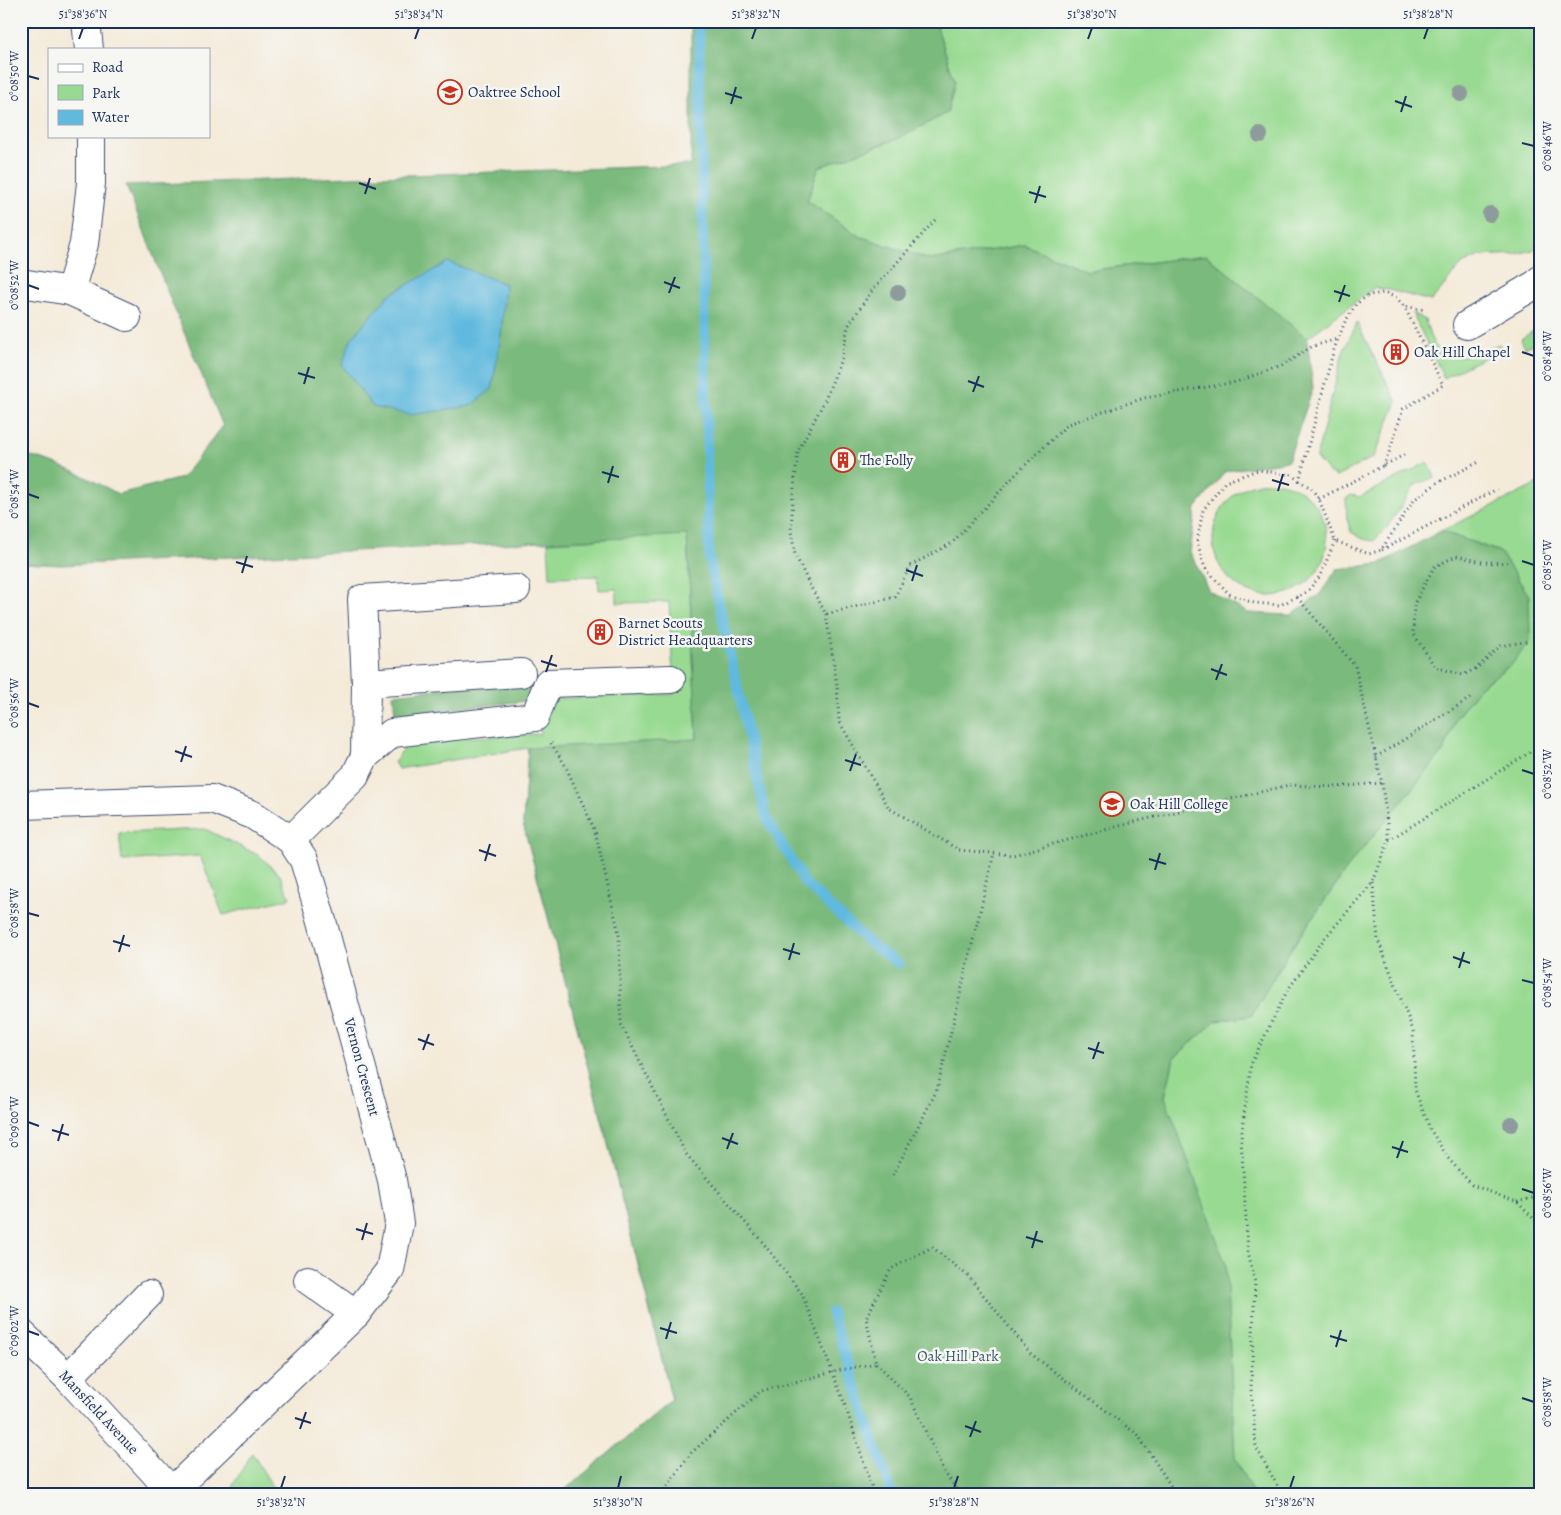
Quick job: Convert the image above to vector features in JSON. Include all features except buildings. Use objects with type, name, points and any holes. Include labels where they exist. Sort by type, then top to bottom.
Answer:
[{"type":"street","points":[[86,21],[88,48]]},
{"type":"street","points":[[70,291],[84,244],[91,183],[91,138]]},
{"type":"street","points":[[1467,325],[1538,283],[1540,280]]},
{"type":"street","points":[[21,283],[70,291],[127,317]]},
{"type":"street","points":[[365,756],[366,683],[362,599],[516,589]]},
{"type":"street","points":[[366,683],[521,673]]},
{"type":"street","points":[[291,840],[355,776],[365,756],[392,733],[536,717],[548,683],[671,679]]},
{"type":"street","name":"Vernon Crescent","points":[[21,805],[212,800],[253,815],[291,840],[304,860],[392,1180],[400,1223],[390,1270],[356,1314],[173,1492]]},
{"type":"street","points":[[308,1280],[356,1314]]},
{"type":"street","points":[[68,1378],[148,1295]]},
{"type":"street","name":"Mansfield Avenue","points":[[21,1333],[68,1378],[173,1492]]},
{"type":"path","points":[[935,220],[871,292],[848,326],[842,357],[825,400],[798,451],[793,497],[791,531],[796,554],[809,584],[826,614],[837,685],[839,721],[889,808],[959,850],[1013,854],[1134,822],[1289,785],[1335,787],[1382,783]]},
{"type":"path","points":[[1299,481],[1322,391],[1345,322],[1356,304],[1368,295],[1384,292],[1395,297],[1404,306],[1444,385],[1403,409],[1383,466]]},
{"type":"path","points":[[1404,306],[1426,310]]},
{"type":"path","points":[[826,614],[895,597],[910,566],[952,543],[1017,473],[1068,424],[1144,398],[1236,382],[1281,366],[1313,346],[1338,339]]},
{"type":"path","points":[[1320,499],[1406,454]]},
{"type":"path","points":[[1382,550],[1415,498],[1437,483],[1478,462]]},
{"type":"path","points":[[1258,470],[1291,475],[1312,489],[1320,499],[1335,541],[1320,576],[1306,592],[1280,605],[1254,602],[1229,594],[1205,568],[1197,542],[1203,510],[1225,482],[1258,470]]},
{"type":"path","points":[[1335,541],[1369,554],[1382,550],[1497,489]]},
{"type":"path","points":[[1507,563],[1482,562],[1456,556],[1434,567],[1414,604],[1412,633],[1435,667],[1463,675],[1477,668],[1500,646],[1530,641]]},
{"type":"path","points":[[1282,1494],[1256,1447],[1251,1388],[1255,1283],[1248,1251],[1241,1138],[1251,1064],[1287,991],[1324,939],[1373,882],[1389,840],[1382,783],[1355,666],[1297,597]]},
{"type":"path","points":[[1376,757],[1472,698]]},
{"type":"path","points":[[536,717],[565,765],[595,831],[619,934],[621,1024],[686,1154],[764,1244],[802,1294],[844,1402],[874,1494]]},
{"type":"path","points":[[1389,840],[1540,746]]},
{"type":"path","points":[[893,1175],[936,1090],[994,853]]},
{"type":"path","points":[[1373,882],[1378,940],[1400,992],[1413,1030],[1415,1090],[1430,1129],[1448,1158],[1472,1186],[1517,1202],[1540,1225]]},
{"type":"path","points":[[1517,1202],[1540,1196]]},
{"type":"path","points":[[960,1494],[944,1472],[910,1397],[876,1363],[866,1318],[891,1270],[932,1247],[968,1276],[1030,1354],[1138,1435],[1176,1494]]},
{"type":"path","points":[[662,1494],[690,1454],[761,1391],[876,1363]]},
{"type":"green space","name":"Oak Hill Park","points":[[691,21],[935,21],[955,82],[947,113],[897,139],[819,167],[807,201],[859,236],[930,260],[1025,245],[1087,271],[1206,255],[1307,338],[1313,388],[1288,461],[1226,471],[1196,508],[1190,552],[1209,591],[1248,613],[1291,615],[1320,594],[1337,569],[1379,564],[1441,531],[1500,552],[1529,596],[1530,641],[1512,664],[1481,686],[1456,718],[1445,749],[1353,860],[1290,950],[1251,1016],[1216,1021],[1174,1058],[1165,1097],[1226,1265],[1235,1458],[1253,1494],[560,1494],[672,1400],[602,1120],[523,823],[528,748],[697,739],[687,535],[61,565],[21,563],[21,455],[58,465],[118,494],[182,478],[223,426],[171,301],[126,185],[691,165]]},
{"type":"green space","points":[[935,21],[1540,21],[1540,242],[1533,250],[1516,254],[1480,256],[1462,264],[1431,301],[1374,288],[1307,338],[1206,255],[1087,271],[1025,245],[930,260],[859,236],[807,201],[819,167],[897,139],[955,82]]},
{"type":"green space","points":[[1412,313],[1425,320],[1433,343],[1445,354],[1452,356],[1468,355],[1499,344],[1503,348],[1444,378]]},
{"type":"green space","points":[[1540,322],[1540,340],[1525,348],[1521,339],[1533,331]]},
{"type":"green space","points":[[1357,323],[1397,402],[1374,457],[1336,477],[1328,472],[1316,458],[1343,352]]},
{"type":"green space","points":[[1428,462],[1435,477],[1415,485],[1386,529],[1374,541],[1363,539],[1351,532],[1347,519],[1346,499],[1351,495],[1360,497]]},
{"type":"green space","points":[[1270,482],[1292,486],[1302,491],[1318,507],[1323,517],[1327,539],[1323,561],[1318,571],[1302,587],[1292,592],[1270,596],[1248,592],[1238,587],[1222,571],[1217,561],[1213,539],[1217,517],[1222,507],[1238,491],[1248,486]]},
{"type":"green space","name":"Oak Hill Park","points":[[1540,483],[1540,1494],[560,1494],[672,1400],[602,1120],[523,823],[528,748],[398,769],[394,762],[410,740],[540,734],[542,699],[674,694],[669,602],[617,603],[617,589],[599,590],[598,576],[550,577],[548,542],[687,534],[697,739],[1108,1340],[1174,1058],[1216,1021],[1251,1016],[1290,950],[1353,860],[1445,749],[1456,718],[1481,686],[1512,664],[1529,596],[1500,552],[1441,531]]},
{"type":"green space","points":[[533,679],[536,700],[395,715],[393,694]]},
{"type":"green space","points":[[205,829],[260,856],[280,875],[290,898],[223,915],[200,856],[122,861],[119,833]]},
{"type":"green space","points":[[252,1453],[277,1494],[232,1494],[233,1485]]},
{"type":"water","points":[[448,262],[505,284],[501,335],[492,389],[470,406],[411,415],[373,407],[342,365],[351,339],[389,295]]},
{"type":"waterway","points":[[699,21],[709,558],[766,817],[805,883],[870,944],[899,964]]},
{"type":"waterway","points":[[831,1312],[892,1494]]},
{"type":"place","name":"Oaktree School","points":[[450,92]]},
{"type":"place","name":"Oak Hill Chapel","points":[[1396,352]]},
{"type":"place","name":"The Folly","points":[[843,460]]},
{"type":"place","name":"Barnet Scouts District Headquarters","points":[[600,632]]},
{"type":"place","name":"Oak Hill College","points":[[1112,804]]}]
